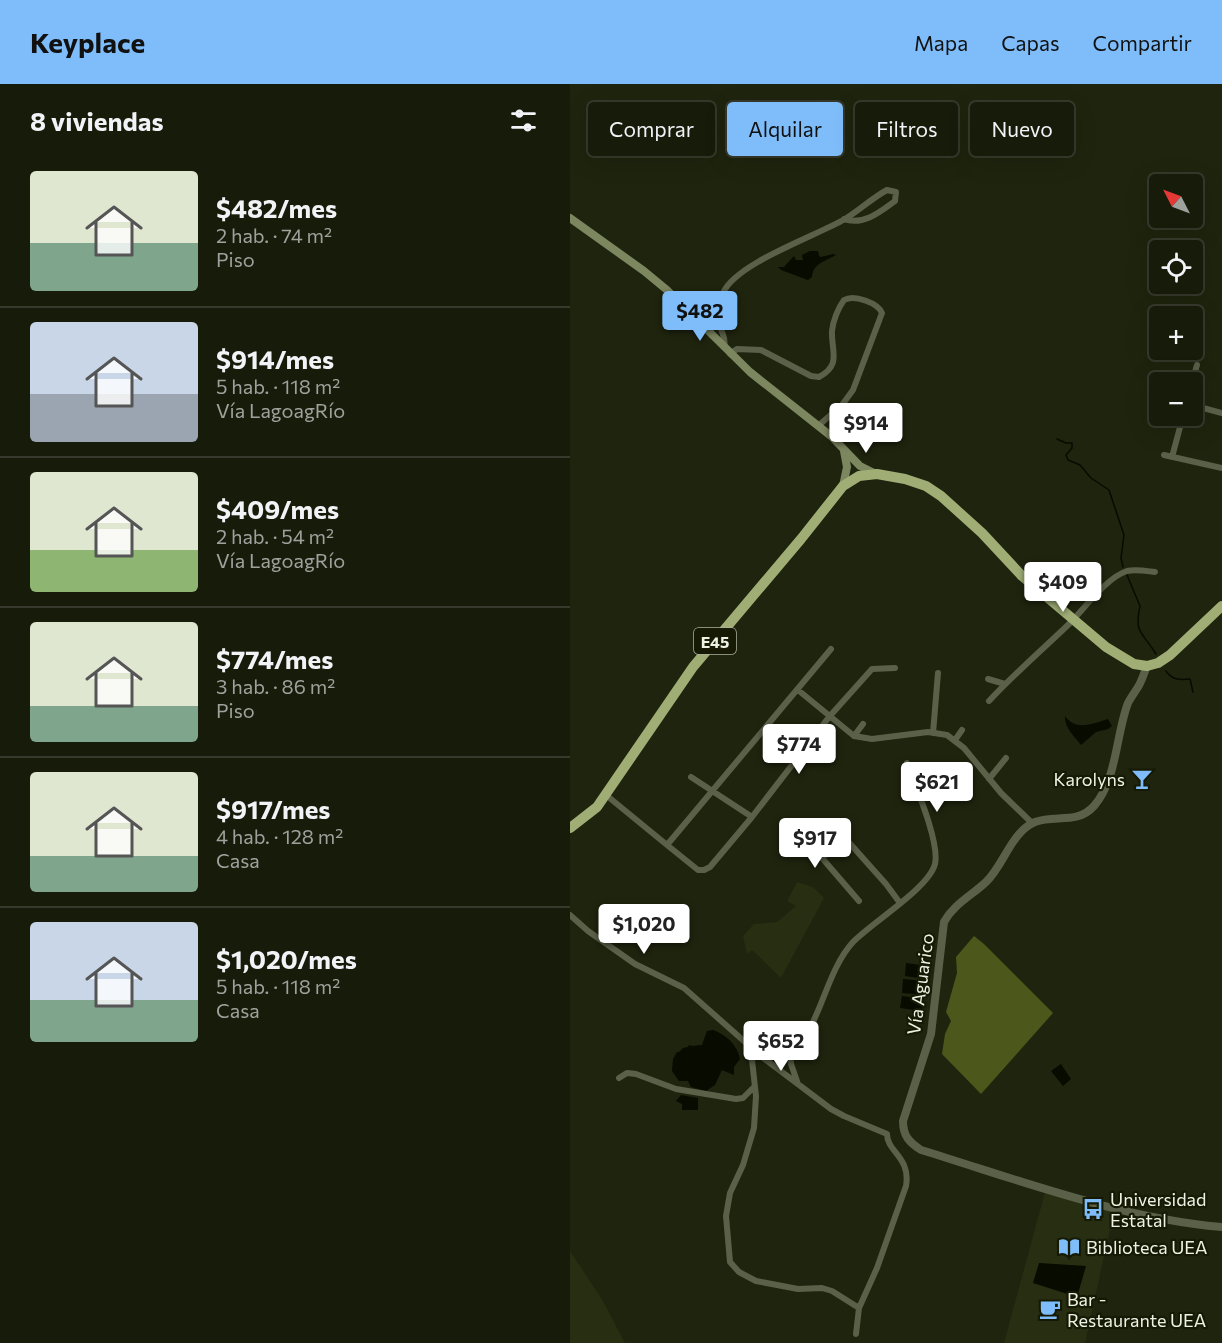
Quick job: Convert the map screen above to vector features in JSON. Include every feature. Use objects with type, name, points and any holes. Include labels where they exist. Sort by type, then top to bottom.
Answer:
[{"type":"highway","name":"E45","points":[[570,828],[597,807],[693,667],[843,486],[859,476],[878,474]]},
{"type":"highway","points":[[878,474],[917,483],[941,496],[982,533],[1022,576],[1073,620],[1134,664],[1147,666],[1158,663],[1170,655],[1222,606]]},
{"type":"main road","points":[[570,218],[667,290],[726,350],[776,394],[818,426],[860,466],[878,474]]},
{"type":"main road","points":[[843,486],[847,467],[844,450]]},
{"type":"street","points":[[818,426],[842,405],[853,390],[882,313],[876,305],[851,297],[844,300],[832,330],[835,351],[832,365],[829,371],[819,377],[811,376],[761,350],[726,350],[719,305],[726,287],[746,270],[785,247],[844,219],[887,190],[896,192],[895,201],[872,217],[853,222],[844,219]]},
{"type":"street","points":[[1195,372],[1197,365]]},
{"type":"street","points":[[1203,408],[1222,413]]},
{"type":"street","points":[[1172,457],[1180,426]]},
{"type":"street","points":[[1164,455],[1222,468]]},
{"type":"street","points":[[989,701],[1073,620],[1096,594],[1126,571],[1155,572]]},
{"type":"street","points":[[667,845],[831,649]]},
{"type":"street","points":[[798,690],[854,736],[872,739],[933,732],[947,735],[955,740],[1032,823],[1084,815],[1100,798],[1108,783],[1129,702],[1147,666]]},
{"type":"street","points":[[606,795],[698,870],[705,870],[752,817],[829,717],[872,669],[895,668]]},
{"type":"street","points":[[933,732],[938,673]]},
{"type":"street","points":[[988,679],[1005,684]]},
{"type":"street","points":[[854,736],[863,724]]},
{"type":"street","points":[[955,740],[962,730]]},
{"type":"street","points":[[989,779],[1006,758]]},
{"type":"street","points":[[798,1085],[790,1053],[808,1030],[850,946],[861,934],[900,903],[931,872],[936,859],[932,835],[907,763]]},
{"type":"street","points":[[691,777],[752,817]]},
{"type":"street","name":"Vía Aguarico","points":[[1032,823],[1016,839],[987,882],[958,903],[944,922],[931,1034],[903,1121],[906,1138],[921,1150],[1105,1206],[1171,1220],[1222,1227]]},
{"type":"street","points":[[859,901],[822,858],[845,838],[900,903]]},
{"type":"street","points":[[570,915],[588,931],[635,964],[684,988],[762,1057],[798,1085],[844,1116],[887,1134],[888,1142],[898,1152],[908,1176],[877,1268],[859,1308],[856,1334]]},
{"type":"street","points":[[756,1051],[752,1060],[756,1116],[752,1142],[728,1202],[726,1216],[730,1262],[739,1272],[756,1281],[798,1289],[822,1288],[832,1291],[859,1308]]},
{"type":"street","points":[[762,1057],[790,1053]]},
{"type":"street","points":[[619,1078],[627,1073],[636,1074],[676,1089],[736,1099],[743,1098],[754,1087]]},
{"type":"shaded area","points":[[810,251],[818,251],[821,257],[836,255],[817,265],[812,277],[808,280],[778,267],[784,267],[794,256],[796,260],[803,260],[802,255]]},
{"type":"shaded area","points":[[1065,716],[1074,724],[1080,725],[1108,719],[1112,726],[1096,732],[1081,745],[1068,728]]},
{"type":"shaded area","points":[[797,882],[813,887],[824,898],[781,978],[752,950],[747,954],[743,936],[754,924],[777,922],[796,906],[787,901]]},
{"type":"shaded area","points":[[906,963],[928,966],[926,979],[905,976]]},
{"type":"shaded area","points":[[903,979],[925,981],[924,995],[902,993]]},
{"type":"shaded area","points":[[902,996],[924,999],[922,1011],[900,1008]]},
{"type":"shaded area","points":[[713,1030],[730,1041],[740,1059],[734,1067],[734,1075],[722,1070],[715,1085],[706,1091],[691,1087],[688,1081],[679,1081],[672,1071],[673,1059],[677,1052],[689,1045],[702,1045],[707,1031]]},
{"type":"shaded area","points":[[1061,1064],[1071,1079],[1063,1086],[1051,1071]]},
{"type":"shaded area","points":[[681,1095],[698,1098],[698,1110],[682,1110],[682,1104],[676,1101]]},
{"type":"shaded area","points":[[1045,1192],[1114,1211],[1085,1343],[1004,1343]]},
{"type":"shaded area","points":[[570,1251],[603,1301],[625,1343],[570,1343]]},
{"type":"shaded area","points":[[1039,1263],[1086,1266],[1077,1297],[1033,1283]]},
{"type":"green space","points":[[974,936],[1053,1013],[981,1094],[942,1054],[945,1034],[951,1021],[946,1012],[957,973],[956,957]]},
{"type":"waterway","points":[[1057,439],[1072,443],[1072,448],[1066,455],[1068,460],[1080,465],[1091,478],[1109,490],[1124,535],[1121,558],[1123,567]]},
{"type":"waterway","points":[[1127,575],[1140,606],[1138,615],[1140,632],[1156,654]]},
{"type":"waterway","points":[[1166,671],[1176,679],[1190,679],[1193,692]]},
{"type":"place","name":"Karolyns","points":[[1142,779]]},
{"type":"place","name":"Universidad Estatal","points":[[1093,1209]]},
{"type":"place","name":"Biblioteca UEA","points":[[1069,1247]]},
{"type":"place","name":"Bar - Restaurante UEA","points":[[1050,1309]]}]
